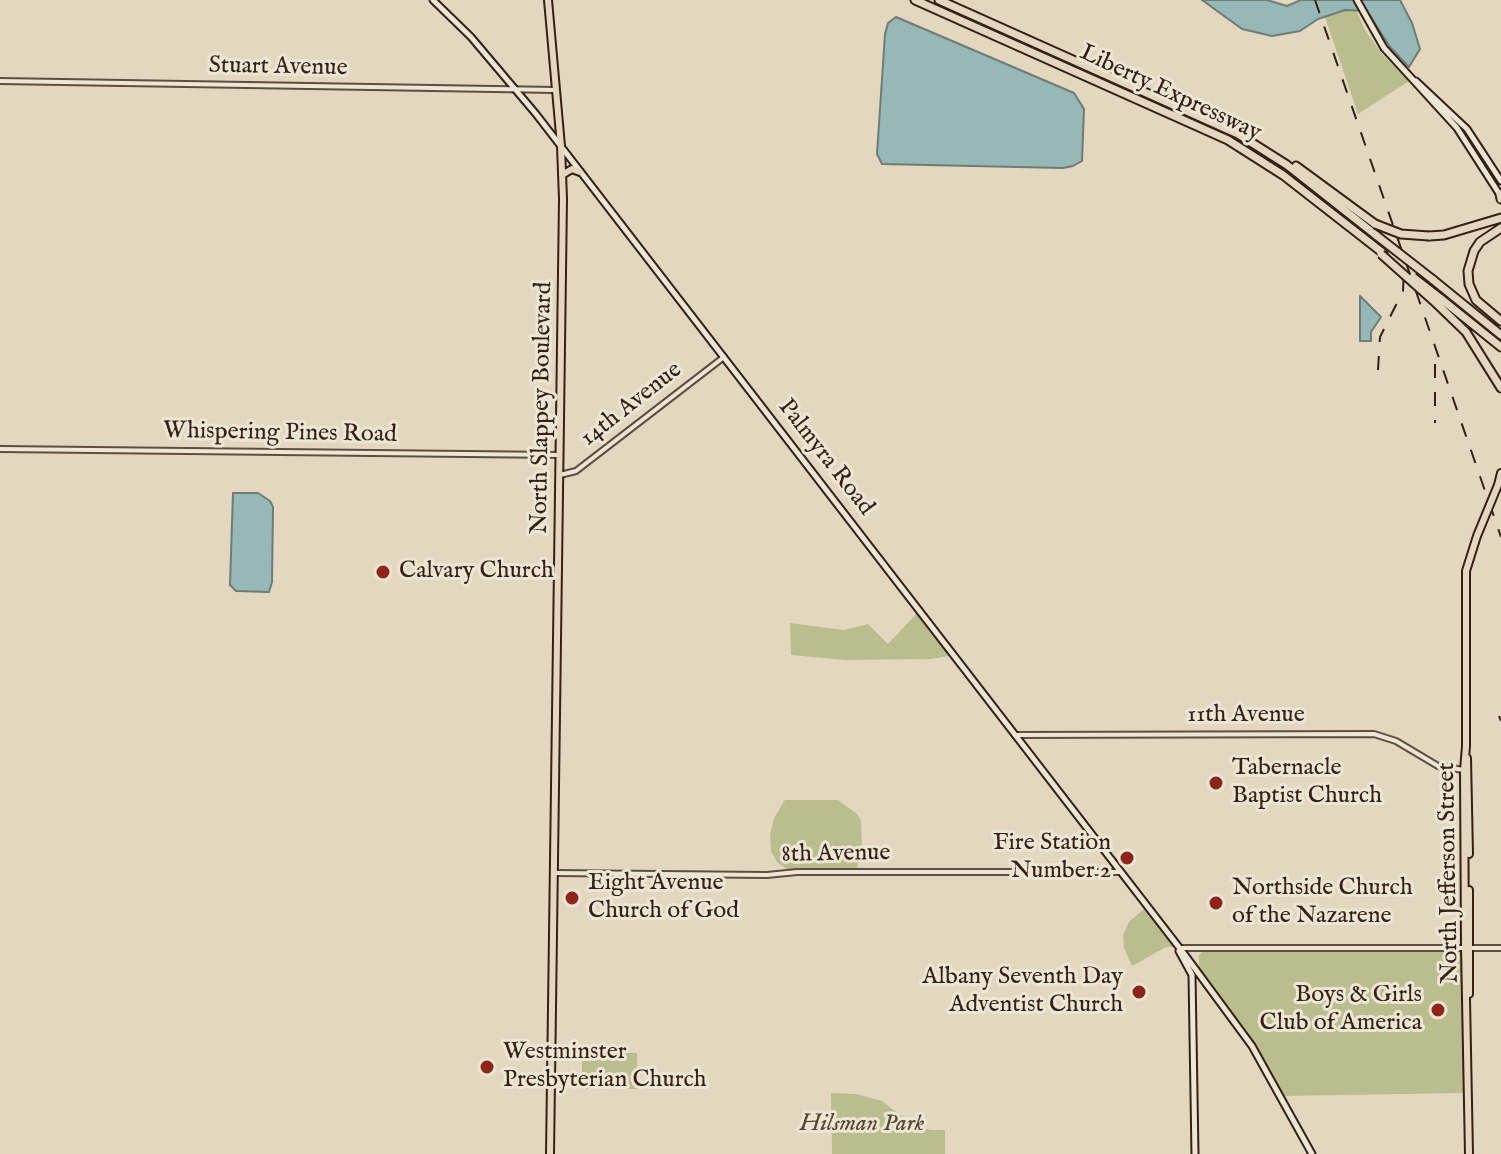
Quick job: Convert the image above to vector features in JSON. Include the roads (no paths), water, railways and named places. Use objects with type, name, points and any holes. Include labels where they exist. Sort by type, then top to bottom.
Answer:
[{"type":"highway","name":"Liberty Expressway","points":[[915,0],[1228,140],[1283,175],[1438,301]]},
{"type":"highway","name":"Liberty Expressway","points":[[939,0],[1175,104],[1266,150],[1501,335]]},
{"type":"highway","points":[[1175,104],[1221,121],[1252,137],[1375,224],[1401,234],[1444,235],[1499,218]]},
{"type":"highway","points":[[1499,230],[1480,242],[1468,271],[1469,284],[1476,300],[1501,321]]},
{"type":"highway","points":[[1438,301],[1501,347]]},
{"type":"highway","points":[[1438,301],[1466,332],[1501,388]]},
{"type":"main road","name":"Palmyra Road","points":[[433,0],[471,37],[561,146],[1178,948],[1252,1046],[1312,1154]]},
{"type":"main road","name":"North Slappey Boulevard","points":[[548,0],[562,175],[550,1154]]},
{"type":"main road","points":[[1357,0],[1384,48],[1402,70],[1474,138],[1501,181]]},
{"type":"main road","points":[[1448,114],[1501,196]]},
{"type":"main road","points":[[562,175],[572,169],[580,172]]},
{"type":"main road","name":"North Jefferson Street","points":[[1469,1154],[1466,571],[1501,473]]},
{"type":"main road","name":"Palmyra Road","points":[[1178,948],[1192,975],[1195,1154]]},
{"type":"street","name":"Stuart Avenue","points":[[0,81],[556,90]]},
{"type":"street","name":"14th Avenue","points":[[560,475],[576,471],[724,357]]},
{"type":"street","name":"Whispering Pines Road","points":[[0,449],[560,455]]},
{"type":"street","name":"11th Avenue","points":[[1015,735],[1374,734],[1396,741],[1438,766],[1466,770]]},
{"type":"street","name":"8th Avenue","points":[[554,873],[1119,872]]},
{"type":"street","points":[[1178,948],[1501,948]]},
{"type":"water","points":[[1202,0],[1267,0],[1287,6],[1301,0],[1400,0],[1412,23],[1420,49],[1409,67],[1390,47],[1367,11],[1345,10],[1318,19],[1300,31],[1272,36],[1242,29]]},
{"type":"water","points":[[896,17],[1074,93],[1084,109],[1082,161],[1063,168],[882,164],[877,154],[885,34],[888,23]]},
{"type":"water","points":[[1360,296],[1381,317],[1371,332],[1371,341],[1360,341]]},
{"type":"water","points":[[233,493],[258,493],[273,507],[272,582],[269,592],[236,591],[230,585]]},
{"type":"railway","points":[[1315,0],[1501,537]]},
{"type":"railway","points":[[1378,370],[1380,337],[1403,291],[1404,268]]},
{"type":"railway","points":[[1435,364],[1435,423]]},
{"type":"railway","points":[[1499,716],[1501,721]]},
{"type":"place","name":"Calvary Church","points":[[383,572]]},
{"type":"place","name":"Tabernacle Baptist Church","points":[[1216,783]]},
{"type":"place","name":"Fire Station Number 2","points":[[1127,858]]},
{"type":"place","name":"Eight Avenue Church of God","points":[[572,898]]},
{"type":"place","name":"Northside Church of the Nazarene","points":[[1216,903]]},
{"type":"place","name":"Albany Seventh Day Adventist Church","points":[[1139,992]]},
{"type":"place","name":"Boys & Girls Club of America","points":[[1438,1010]]},
{"type":"place","name":"Westminster Presbyterian Church","points":[[487,1067]]},
{"type":"park label","name":"Hilsman Park","points":[[862,1125]]}]
